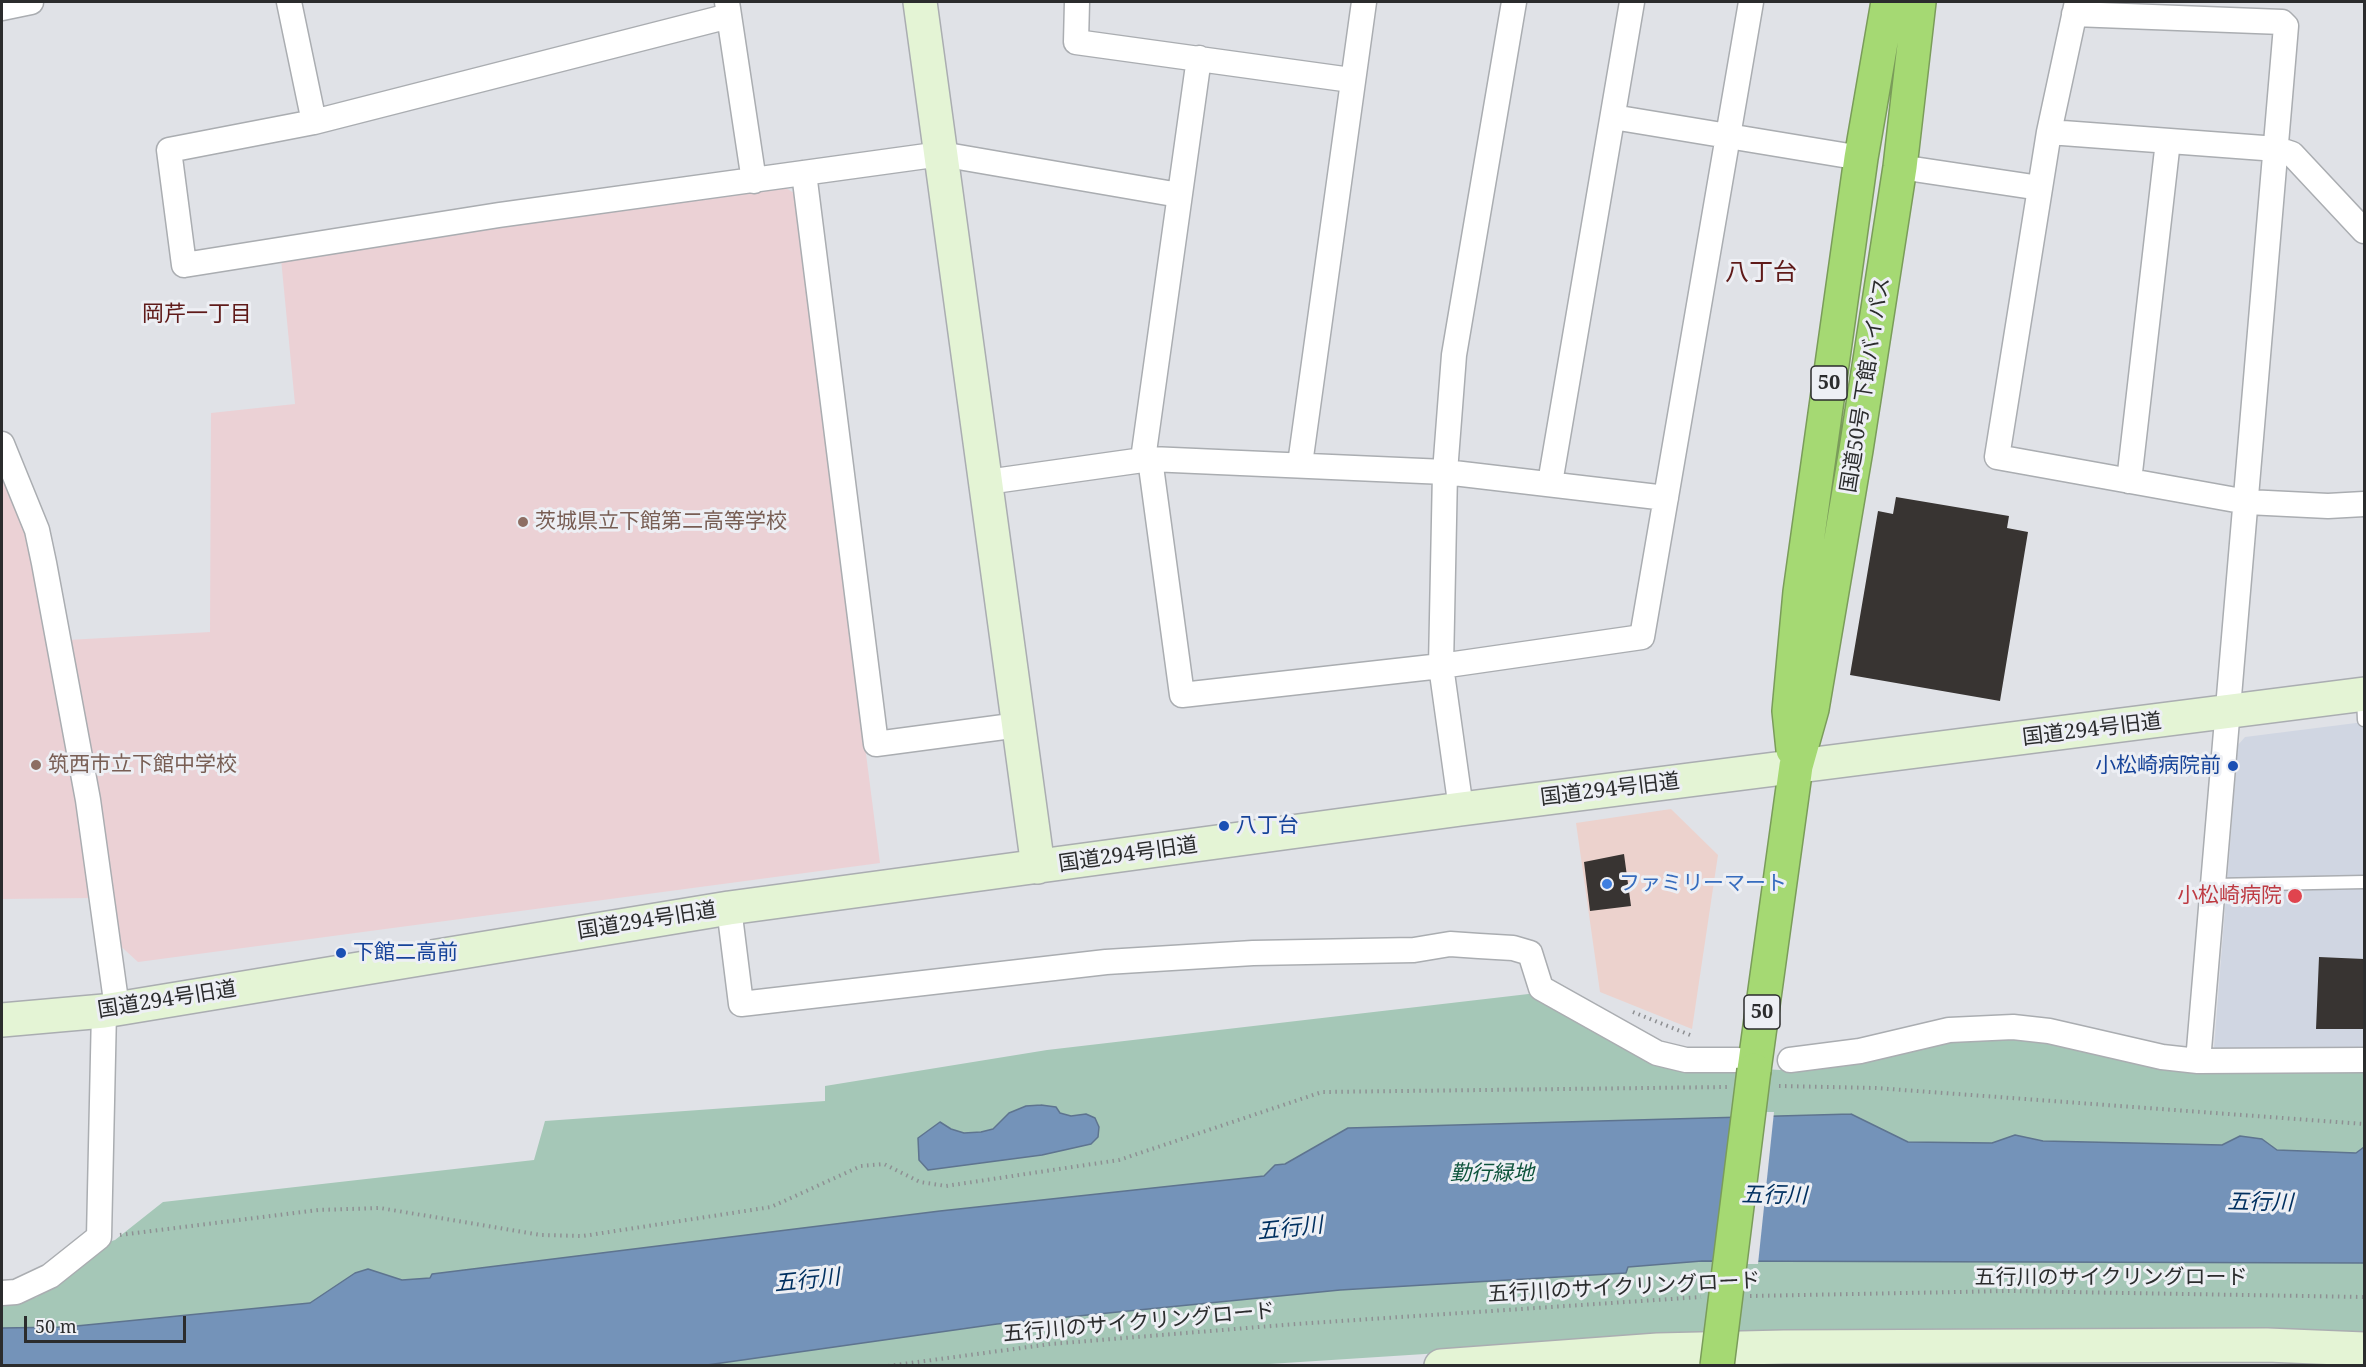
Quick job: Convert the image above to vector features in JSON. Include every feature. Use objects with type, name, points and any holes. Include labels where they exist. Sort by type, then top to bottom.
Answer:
[{"type":"highway","name":"国道50号 下館バイパス","points":[[1796,766],[1789,711],[1800,592],[1861,158],[1888,2]]},
{"type":"highway","name":"国道50号 下館バイパス","points":[[1718,1365],[1751,1076],[1796,766],[1814,698],[1856,450],[1900,167],[1919,2]]},
{"type":"street","points":[[2,8],[31,2]]},
{"type":"street","points":[[289,2],[314,122]]},
{"type":"street","points":[[920,2],[1038,867]]},
{"type":"street","points":[[1077,2],[1076,42],[1351,80]]},
{"type":"street","points":[[1300,464],[1351,80],[1364,2]]},
{"type":"street","points":[[1461,809],[1441,666],[1445,472],[1454,355],[1514,2]]},
{"type":"street","points":[[1550,483],[1632,2]]},
{"type":"street","points":[[1199,58],[1179,195],[1146,459],[1182,695],[1441,666],[1642,637],[1751,2]]},
{"type":"street","points":[[2198,1061],[2229,713],[2247,501],[2277,149],[2286,26],[2282,22],[2075,8],[2049,132],[1997,457],[2247,501],[2328,506],[2364,504]]},
{"type":"street","points":[[754,181],[728,9],[314,122],[169,150],[184,265],[499,215],[754,181],[941,154],[1179,195]]},
{"type":"street","points":[[1613,117],[1861,158]]},
{"type":"street","points":[[2049,132],[2277,149],[2292,154],[2364,231]]},
{"type":"street","points":[[2129,481],[2168,141]]},
{"type":"street","points":[[1900,167],[2040,188]]},
{"type":"street","points":[[804,173],[876,744],[1019,725]]},
{"type":"street","points":[[2,1293],[16,1292],[50,1276],[99,1237],[111,1010],[87,800],[60,640],[37,530],[3,450]]},
{"type":"street","points":[[987,482],[1146,459],[1445,472],[1666,498]]},
{"type":"street","name":"国道294号旧道","points":[[2,1020],[111,1010],[729,908],[1461,809],[2229,713],[2364,703]]},
{"type":"street","points":[[729,908],[741,1004],[1106,962],[1253,953],[1414,950],[1450,944],[1490,946],[1513,948],[1530,953],[1541,988],[1657,1053],[1751,1076]]},
{"type":"street","points":[[1790,1060],[1860,1051],[1949,1030],[2013,1027],[2049,1031],[2162,1057],[2198,1061],[2364,1060]]},
{"type":"street","points":[[1441,1365],[1658,1350],[1783,1356],[2244,1345],[2364,1349]]},
{"type":"lane","points":[[2213,885],[2364,882]]},
{"type":"path","points":[[99,1237],[318,1210],[380,1208],[541,1235],[583,1236],[771,1207],[861,1166],[884,1164],[920,1182],[946,1186],[1119,1160],[1322,1092],[1751,1076],[1876,1088],[2364,1124]]},
{"type":"path","name":"五行川のサイクリングロード","points":[[1747,1296],[2021,1291],[2364,1297]]},
{"type":"path","name":"五行川のサイクリングロード","points":[[888,1365],[1075,1342],[1308,1323],[1711,1297]]},
{"type":"shaded area","name":"茨城県立下館第二高等学校","points":[[781,185],[794,193],[880,863],[138,962],[115,941],[68,640],[210,632],[211,413],[295,404],[279,238]]},
{"type":"shaded area","name":"筑西市立下館中学校","points":[[2,461],[29,532],[51,633],[91,898],[2,899]]},
{"type":"shaded area","name":"小松崎病院","points":[[2364,722],[2364,1053],[2221,1055],[2214,1047],[2238,745],[2245,737]]},
{"type":"shaded area","points":[[1671,809],[1718,855],[1692,1029],[1600,992],[1576,823]]},
{"type":"green space","name":"勤行緑地","points":[[1537,993],[1650,1063],[1799,1071],[1846,1066],[1953,1038],[2005,1036],[2177,1067],[2364,1069],[2364,1339],[1658,1339],[1238,1366],[2,1366],[2,1304],[13,1304],[37,1297],[56,1284],[99,1245],[115,1240],[163,1202],[534,1160],[545,1121],[825,1101],[825,1086],[1047,1050]]},
{"type":"water","points":[[1026,1106],[1056,1107],[1060,1113],[1071,1116],[1086,1114],[1095,1118],[1099,1127],[1098,1137],[1091,1144],[1042,1155],[928,1170],[919,1160],[918,1138],[940,1122],[964,1133],[981,1132],[993,1129],[1009,1113]]},
{"type":"water","name":"五行川","points":[[1851,1114],[1908,1142],[1992,1143],[2015,1135],[2043,1141],[2222,1145],[2240,1136],[2262,1139],[2277,1150],[2356,1153],[2364,1147],[2364,1263],[1702,1261],[1628,1267],[1626,1273],[1340,1290],[997,1324],[700,1366],[2,1365],[2,1328],[66,1327],[310,1303],[355,1273],[368,1269],[402,1280],[430,1278],[432,1274],[940,1211],[1264,1176],[1275,1165],[1285,1164],[1348,1128]]},
{"type":"pier","points":[[1736,1112],[1774,1112],[1758,1264],[1717,1264]]},
{"type":"building","points":[[1896,497],[2009,516],[2007,528],[2028,532],[2000,701],[1850,675],[1878,511],[1893,514]]},
{"type":"building","name":"ファミリーマート","points":[[1624,854],[1631,906],[1590,911],[1584,862]]},
{"type":"building","points":[[2319,957],[2364,959],[2364,1029],[2316,1029]]},
{"type":"place","name":"茨城県立下館第二高等学校","points":[[523,522]]},
{"type":"place","name":"筑西市立下館中学校","points":[[36,765]]},
{"type":"place","name":"小松崎病院前","points":[[2233,766]]},
{"type":"place","name":"八丁台","points":[[1224,826]]},
{"type":"place","name":"ファミリーマート","points":[[1607,884]]},
{"type":"place","name":"小松崎病院","points":[[2295,896]]},
{"type":"place","name":"下館二高前","points":[[341,953]]},
{"type":"district","name":"八丁台","points":[[1761,273]]},
{"type":"district","name":"岡芹一丁目","points":[[197,315]]}]
